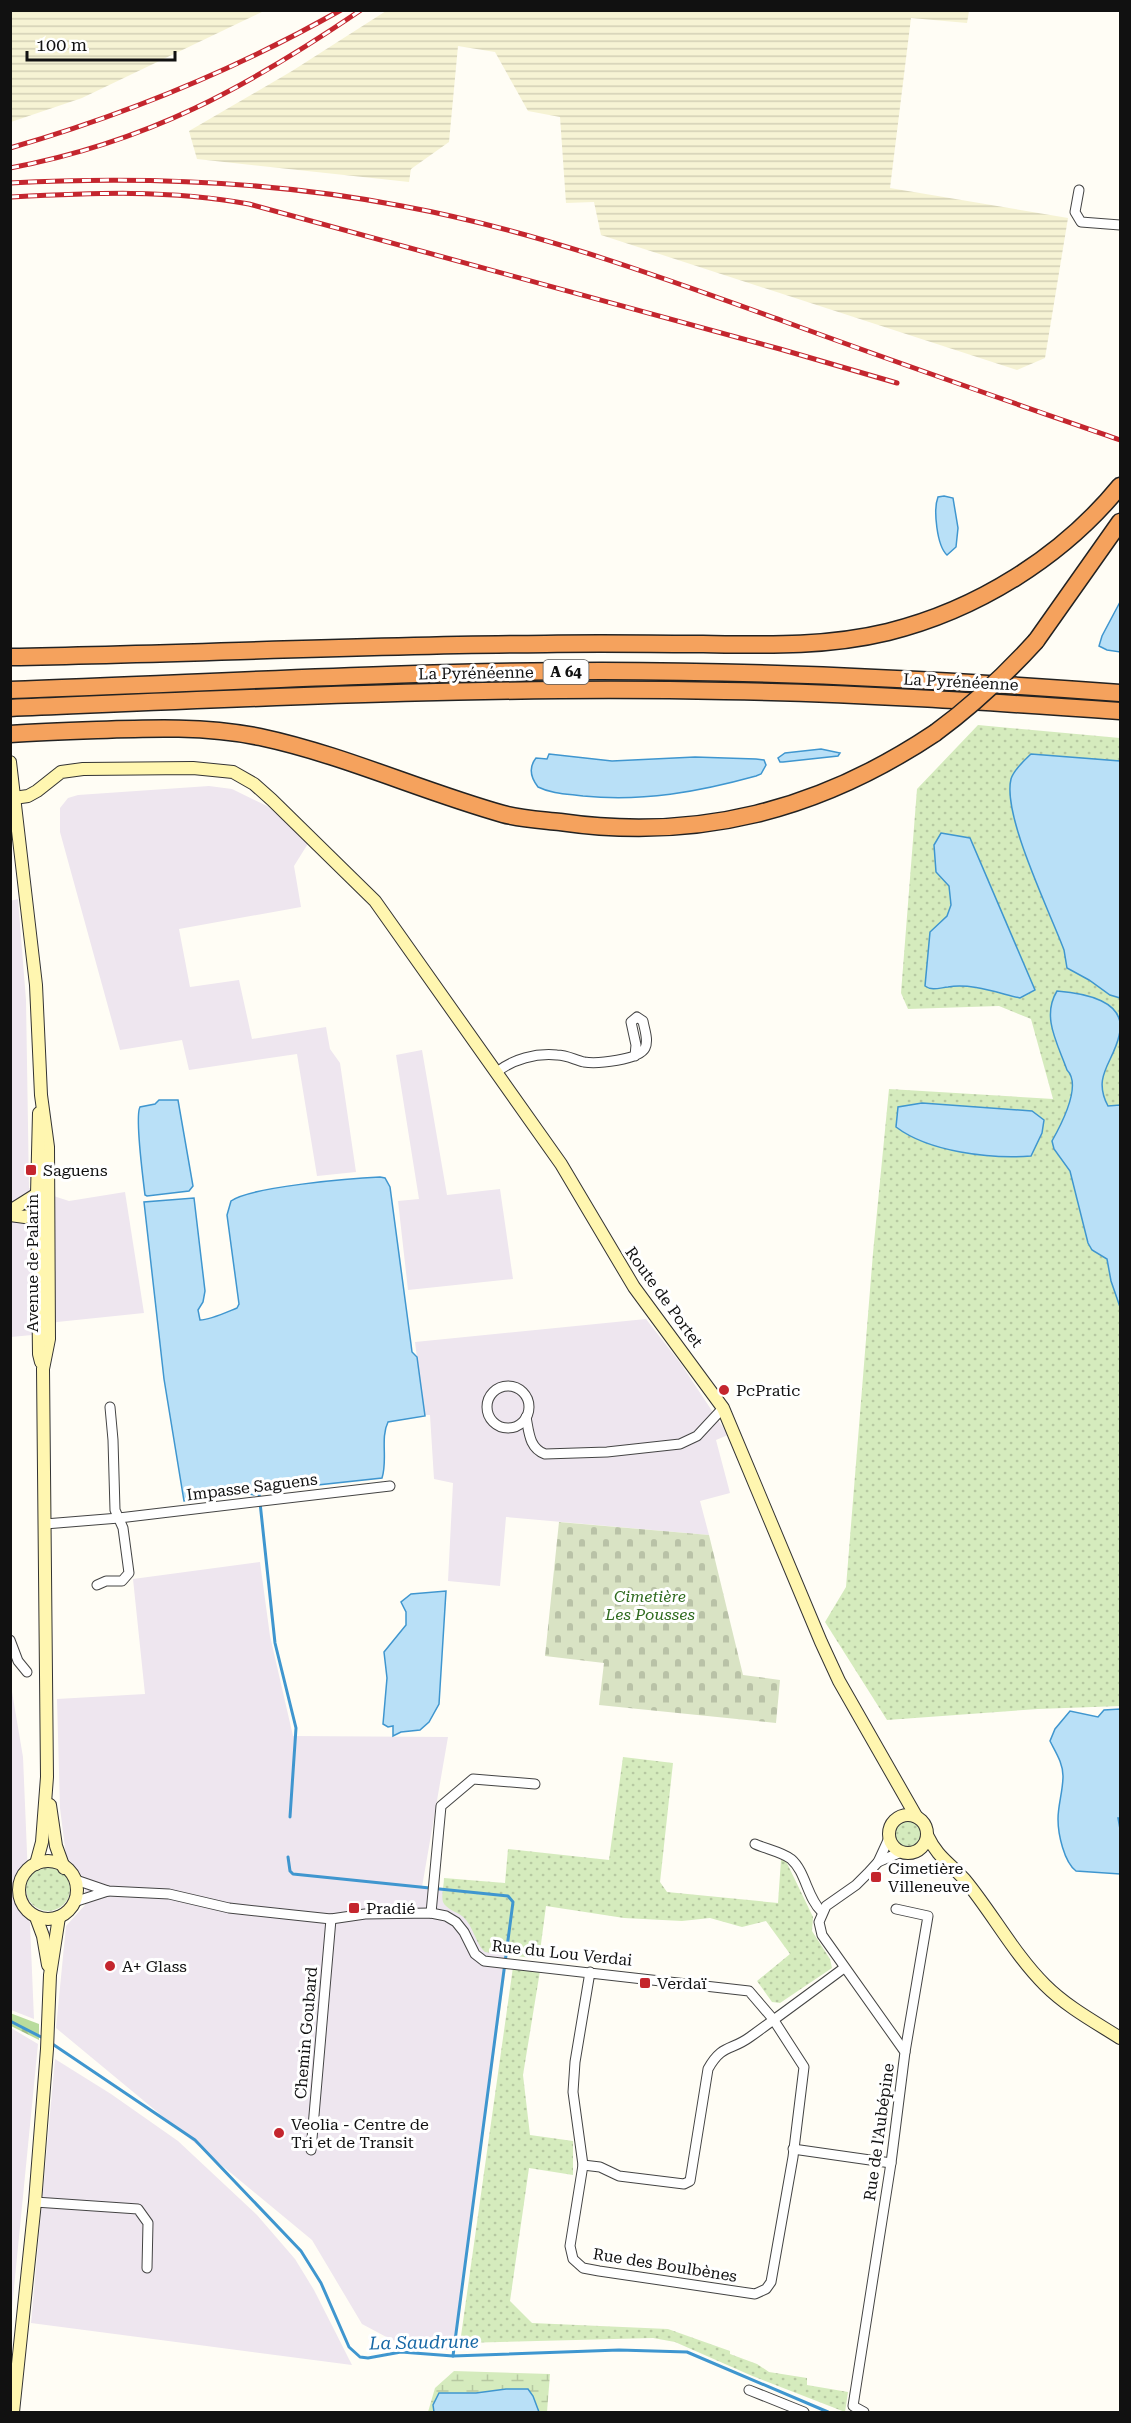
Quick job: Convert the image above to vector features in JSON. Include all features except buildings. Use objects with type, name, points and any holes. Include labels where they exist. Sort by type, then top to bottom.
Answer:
[{"type":"highway","points":[[10,657],[436,645],[786,646],[860,638],[925,621],[970,603],[997,588],[1056,549],[1081,528],[1120,486]]},
{"type":"highway","points":[[10,734],[163,729],[218,731],[258,737],[319,752],[505,815],[608,828],[674,827],[732,819],[787,807],[844,784],[900,757],[966,710],[1036,641],[1120,522]]},
{"type":"highway","name":"La Pyrénéenne","points":[[10,690],[395,675],[601,671],[848,676],[1120,693]]},
{"type":"highway","name":"La Pyrénéenne","points":[[10,708],[397,693],[623,690],[852,694],[1120,711]]},
{"type":"main road","name":"Avenue de Palarin","points":[[10,762],[36,985],[41,1095],[48,1147],[37,1213],[39,1354],[43,1369],[47,1777],[42,1842],[36,1864]]},
{"type":"main road","name":"Route de Portet","points":[[14,798],[28,796],[61,772],[83,769],[193,768],[233,772],[254,784],[272,800],[375,901],[561,1164],[634,1287],[723,1408],[732,1424],[839,1681],[916,1816]]},
{"type":"main road","points":[[10,1213],[37,1213],[37,1130],[41,1095]]},
{"type":"main road","name":"Avenue de Palarin","points":[[47,1777],[54,1839],[64,1868]]},
{"type":"main road","points":[[903,1796],[895,1819],[889,1828],[889,1838],[896,1849],[901,1852],[916,1852],[940,1857]]},
{"type":"main road","points":[[895,1819],[905,1815],[916,1816],[924,1824],[927,1835],[940,1857],[964,1880],[1015,1950],[1046,1986],[1076,2010],[1120,2038]]},
{"type":"main road","points":[[916,1852],[926,1842],[927,1835]]},
{"type":"main road","points":[[47,1861],[58,1863],[64,1868],[76,1880],[78,1891],[74,1902],[68,1911],[59,1917],[48,1920],[36,1917],[25,1908],[15,1886],[36,1864],[47,1861]]},
{"type":"main road","points":[[36,1917],[43,1936],[50,1975]]},
{"type":"main road","points":[[13,2412],[47,2049],[50,1975],[59,1917]]},
{"type":"street","points":[[1079,190],[1075,213],[1081,222],[1120,225]]},
{"type":"street","points":[[497,1072],[515,1060],[550,1055],[592,1063],[635,1056]]},
{"type":"street","points":[[526,1417],[514,1427],[499,1426],[489,1416],[487,1410],[490,1395],[495,1390],[507,1386],[521,1390],[528,1402],[526,1417],[532,1445],[545,1454],[607,1452],[680,1444],[690,1441],[723,1408]]},
{"type":"street","points":[[97,1585],[106,1581],[122,1581],[129,1573],[123,1528],[115,1510],[110,1407]]},
{"type":"street","name":"Impasse Saguens","points":[[45,1524],[118,1518],[390,1486]]},
{"type":"street","points":[[10,1640],[18,1661],[27,1672]]},
{"type":"street","points":[[431,1913],[441,1806],[473,1779],[535,1784]]},
{"type":"street","points":[[878,1863],[889,1838]]},
{"type":"street","points":[[755,1844],[788,1857],[795,1863],[814,1903],[822,1912],[826,1906],[856,1885],[878,1863],[901,1852]]},
{"type":"street","name":"Rue du Lou Verdai","points":[[76,1880],[108,1891],[169,1894],[229,1908],[331,1919],[365,1914],[431,1913],[446,1916],[456,1922],[475,1953],[484,1961],[749,1991],[773,2019],[804,2067],[793,2153]]},
{"type":"street","points":[[74,1902],[108,1891]]},
{"type":"street","points":[[896,1909],[928,1916],[905,2052]]},
{"type":"street","name":"Rue de l'Aubépine","points":[[822,1912],[819,1922],[822,1935],[905,2052],[891,2163],[853,2406],[864,2412]]},
{"type":"street","name":"Chemin Goubard","points":[[311,2150],[331,1919]]},
{"type":"street","points":[[583,2165],[600,2167],[619,2175],[684,2184],[690,2181],[708,2069],[713,2059],[724,2049],[748,2039],[844,1968]]},
{"type":"street","name":"Rue des Boulbènes","points":[[590,1972],[575,2062],[573,2092],[583,2165],[570,2246],[573,2259],[583,2268],[755,2294],[766,2289],[771,2282],[793,2153]]},
{"type":"street","points":[[793,2153],[891,2163]]},
{"type":"street","points":[[34,2202],[138,2209],[148,2223],[147,2268]]},
{"type":"street","points":[[748,2390],[804,2412]]},
{"type":"shaded area","points":[[11,10],[264,11],[82,98],[11,122]]},
{"type":"shaded area","points":[[386,11],[969,11],[967,23],[911,18],[890,188],[1068,218],[1045,358],[1017,370],[601,235],[594,202],[566,203],[560,117],[528,111],[495,52],[458,46],[449,142],[411,169],[409,182],[197,159],[189,131],[292,71]]},
{"type":"shaded area","points":[[209,786],[232,789],[267,806],[309,842],[294,866],[301,907],[179,929],[190,987],[239,980],[252,1039],[326,1027],[330,1049],[340,1063],[356,1172],[317,1176],[297,1054],[189,1070],[182,1040],[120,1050],[60,832],[60,808],[68,798],[78,795]]},
{"type":"shaded area","points":[[18,899],[26,1000],[29,1188],[69,1201],[125,1192],[144,1313],[57,1322],[32,1335],[11,1337],[10,901]]},
{"type":"shaded area","points":[[422,1050],[447,1195],[500,1189],[513,1279],[408,1290],[398,1201],[419,1199],[396,1055]]},
{"type":"shaded area","points":[[646,1319],[681,1364],[728,1435],[716,1440],[730,1493],[700,1501],[709,1535],[506,1517],[500,1586],[448,1581],[453,1483],[434,1479],[430,1415],[424,1415],[415,1342]]},
{"type":"shaded area","points":[[260,1562],[270,1636],[293,1736],[448,1737],[422,1887],[515,1901],[454,2351],[392,2340],[362,2324],[312,2240],[56,2028],[66,1926],[85,1905],[85,1880],[66,1856],[60,1808],[57,1699],[145,1694],[133,1579]]},
{"type":"shaded area","points":[[10,1680],[23,1757],[34,2019],[11,2010]]},
{"type":"shaded area","points":[[11,2028],[38,2044],[11,2318]]},
{"type":"shaded area","points":[[55,2059],[111,2094],[178,2141],[257,2215],[295,2259],[314,2290],[352,2365],[31,2323]]},
{"type":"green space","points":[[978,725],[1120,738],[1120,1706],[1038,1709],[887,1720],[825,1622],[846,1587],[873,1253],[889,1089],[1053,1099],[1031,1019],[999,1006],[908,1009],[901,993],[917,789]]},
{"type":"green space","name":"Cimetière Les Pousses","points":[[559,1522],[709,1535],[743,1675],[780,1680],[776,1723],[599,1705],[604,1663],[545,1656]]},
{"type":"green space","points":[[623,1757],[673,1763],[660,1882],[667,1892],[778,1903],[781,1860],[785,1859],[813,1917],[812,1931],[830,1959],[832,1968],[780,2003],[772,2002],[757,1981],[790,1954],[766,1921],[742,1927],[710,1918],[682,1921],[624,1918],[546,1906],[539,1959],[485,1952],[466,1920],[443,1902],[444,1878],[505,1883],[508,1849],[609,1860]]},
{"type":"green space","points":[[909,1819],[919,1823],[923,1833],[919,1843],[909,1847],[899,1843],[895,1833],[899,1823]]},
{"type":"green space","points":[[48,1867],[63,1874],[70,1889],[63,1904],[48,1911],[33,1904],[26,1889],[33,1874]]},
{"type":"green space","points":[[513,1967],[540,1971],[523,2075],[530,2135],[573,2141],[573,2175],[529,2168],[510,2301],[532,2323],[668,2329],[730,2351],[730,2354],[757,2364],[769,2372],[807,2378],[807,2385],[848,2392],[845,2412],[750,2375],[675,2342],[653,2338],[460,2343]]},
{"type":"green space","points":[[10,2013],[39,2024],[39,2040],[11,2026]]},
{"type":"green space","points":[[454,2371],[550,2374],[547,2412],[428,2412],[435,2388]]},
{"type":"water","points":[[938,497],[953,498],[958,528],[956,547],[947,555],[938,536],[936,519]]},
{"type":"water","points":[[1120,602],[1120,652],[1099,646]]},
{"type":"water","points":[[821,749],[840,753],[838,756],[783,762],[780,762],[778,758],[785,753]]},
{"type":"water","points":[[549,754],[612,761],[695,757],[756,759],[764,760],[766,765],[761,774],[713,787],[649,797],[605,798],[560,793],[538,787],[532,777],[532,765],[536,758],[547,759]]},
{"type":"water","points":[[1031,754],[1120,761],[1120,998],[1110,995],[1067,968],[1064,950],[1029,864],[1020,839],[1010,795],[1012,775]]},
{"type":"water","points":[[941,833],[970,838],[1035,990],[1020,998],[975,987],[957,986],[933,989],[925,986],[930,932],[947,916],[951,905],[949,886],[936,872],[934,845]]},
{"type":"water","points":[[1057,991],[1079,994],[1101,1001],[1117,1014],[1120,1024],[1119,1036],[1105,1070],[1102,1086],[1108,1106],[1120,1105],[1120,1307],[1111,1281],[1107,1259],[1092,1250],[1088,1243],[1070,1171],[1054,1149],[1052,1141],[1068,1105],[1072,1085],[1051,1021],[1052,1001]]},
{"type":"water","points":[[159,1100],[178,1100],[193,1186],[189,1191],[147,1196],[141,1162],[139,1113],[140,1107],[155,1104]]},
{"type":"water","points":[[922,1103],[1032,1111],[1044,1120],[1042,1133],[1031,1156],[979,1155],[942,1148],[910,1136],[896,1127],[898,1107]]},
{"type":"water","points":[[385,1178],[390,1187],[412,1352],[417,1357],[425,1416],[388,1422],[382,1478],[262,1491],[254,1495],[244,1493],[184,1501],[164,1379],[144,1202],[194,1198],[205,1291],[203,1302],[198,1310],[200,1320],[204,1320],[237,1308],[239,1304],[227,1215],[231,1201],[258,1191],[326,1181]]},
{"type":"water","points":[[446,1591],[439,1704],[429,1722],[420,1730],[401,1732],[393,1736],[393,1726],[388,1727],[383,1724],[387,1678],[384,1652],[406,1625],[406,1612],[401,1602],[411,1594]]},
{"type":"water","points":[[1120,1709],[1120,1818],[1118,1818],[1120,1874],[1076,1871],[1065,1855],[1059,1832],[1058,1819],[1063,1771],[1050,1741],[1055,1729],[1070,1711],[1098,1717],[1104,1710]]},
{"type":"water","points":[[528,2389],[539,2412],[434,2412],[433,2405],[439,2393],[476,2393]]},
{"type":"waterway","points":[[259,1493],[275,1643],[296,1728],[290,1817]]},
{"type":"waterway","points":[[288,1857],[290,1871],[293,1874],[508,1896],[513,1902],[453,2356]]},
{"type":"waterway","name":"La Saudrune","points":[[10,2021],[43,2038]]},
{"type":"waterway","name":"La Saudrune","points":[[51,2043],[195,2140],[301,2251],[321,2283],[349,2347],[360,2357],[368,2358],[401,2352],[453,2356],[619,2350],[687,2352],[828,2412]]},
{"type":"railway","points":[[10,148],[96,121],[180,89],[262,52],[341,10]]},
{"type":"railway","points":[[10,168],[60,157],[107,143],[194,108],[277,64],[361,10]]},
{"type":"railway","points":[[10,183],[109,180],[207,182],[304,191],[451,216],[547,241],[642,271],[1120,440]]},
{"type":"railway","points":[[10,197],[160,194],[249,204],[897,383]]},
{"type":"place","name":"Saguens","points":[[31,1170]]},
{"type":"place","name":"PcPratic","points":[[724,1390]]},
{"type":"place","name":"Cimetière Villeneuve","points":[[876,1877]]},
{"type":"place","name":"Pradié","points":[[354,1908]]},
{"type":"place","name":"A+ Glass","points":[[110,1966]]},
{"type":"place","name":"Verdaï","points":[[645,1983]]},
{"type":"place","name":"Veolia - Centre de Tri et de Transit","points":[[279,2133]]}]
